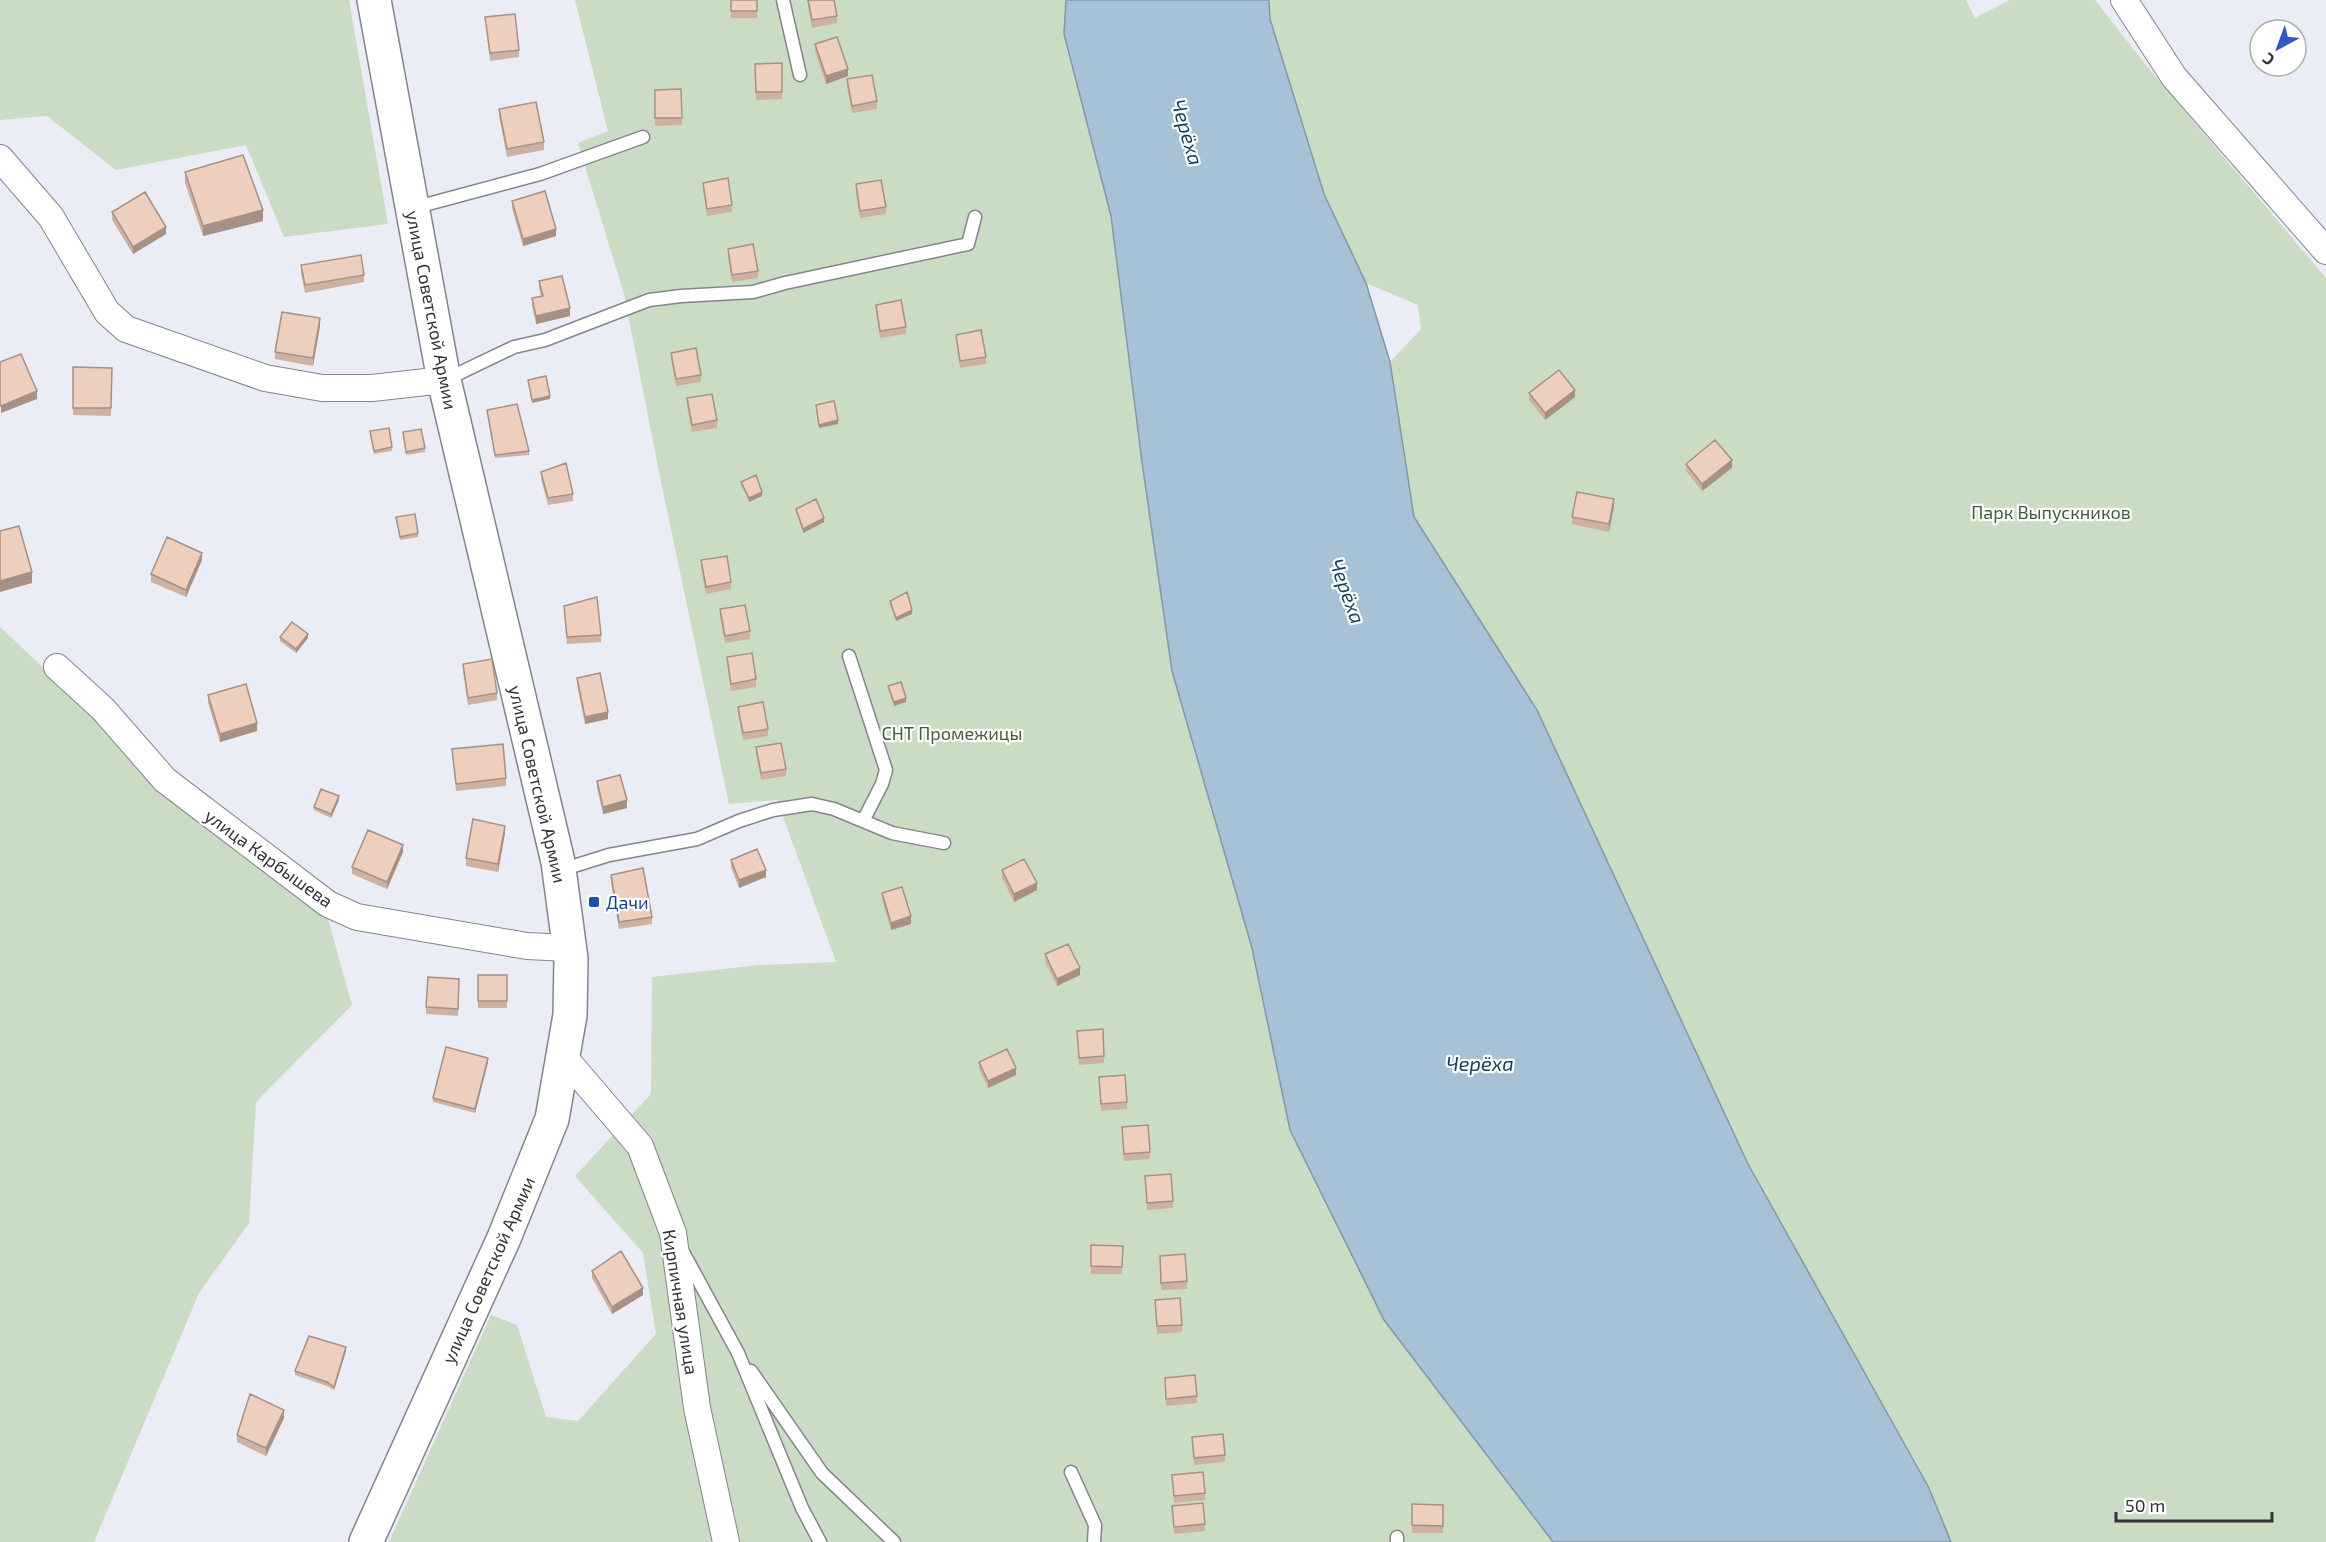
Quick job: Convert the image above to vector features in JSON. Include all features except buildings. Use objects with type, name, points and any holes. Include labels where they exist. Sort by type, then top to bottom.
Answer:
[{"type":"main road","name":"улица Советской Армии","points":[[366,1542],[504,1238],[552,1119],[570,1015],[569,948],[560,870],[444,380],[374,0]]},
{"type":"street","points":[[2124,0],[2174,77],[2326,251]]},
{"type":"street","points":[[0,158],[51,217],[107,312],[126,329],[265,378],[322,388],[372,388],[444,380]]},
{"type":"street","name":"улица Карбышева","points":[[57,667],[103,708],[165,780],[328,904],[357,917],[527,946],[569,948]]},
{"type":"street","name":"Кирпичная улица","points":[[562,1056],[640,1146],[673,1233],[697,1408],[726,1542]]},
{"type":"lane","points":[[783,0],[800,75]]},
{"type":"lane","points":[[412,209],[540,174],[643,138]]},
{"type":"lane","points":[[444,380],[514,347],[546,340],[649,300],[753,292],[785,283],[968,244],[975,217]]},
{"type":"lane","points":[[849,656],[886,770],[882,784],[863,821]]},
{"type":"lane","points":[[560,870],[609,855],[697,839],[773,810],[812,804],[834,809],[892,833],[944,843]]},
{"type":"lane","points":[[673,1233],[738,1353],[802,1508],[820,1542]]},
{"type":"lane","points":[[738,1353],[822,1473],[894,1542]]},
{"type":"lane","points":[[1071,1472],[1095,1525],[1094,1542]]},
{"type":"green space","points":[[0,0],[349,0],[388,224],[284,237],[246,145],[116,170],[47,116],[0,120]]},
{"type":"green space","name":"СНТ Промежицы","points":[[575,0],[1066,0],[1064,34],[1111,216],[1142,462],[1252,948],[1290,1130],[1384,1320],[1553,1542],[389,1542],[491,1315],[517,1325],[546,1417],[578,1421],[656,1334],[643,1253],[575,1176],[651,1094],[652,977],[760,965],[836,962],[777,800],[729,804],[624,294],[578,143],[608,131]]},
{"type":"green space","name":"Парк Выпускников","points":[[1269,0],[1966,0],[1975,18],[2010,0],[2095,0],[2145,64],[2326,278],[2326,1542],[1951,1542],[1929,1488],[1748,1164],[1537,710],[1414,517],[1390,362],[1421,329],[1418,305],[1366,283],[1324,194],[1270,19]]},
{"type":"green space","points":[[0,627],[141,759],[321,894],[352,1005],[256,1102],[249,1223],[199,1293],[94,1542],[0,1542]]},
{"type":"water","name":"Черёха","points":[[1066,0],[1269,0],[1270,19],[1324,194],[1366,283],[1390,362],[1414,517],[1537,710],[1748,1164],[1929,1488],[1951,1542],[1553,1542],[1384,1320],[1290,1130],[1252,948],[1172,671],[1142,462],[1111,216],[1064,34]]},
{"type":"place","name":"Дачи","points":[[594,902]]}]
